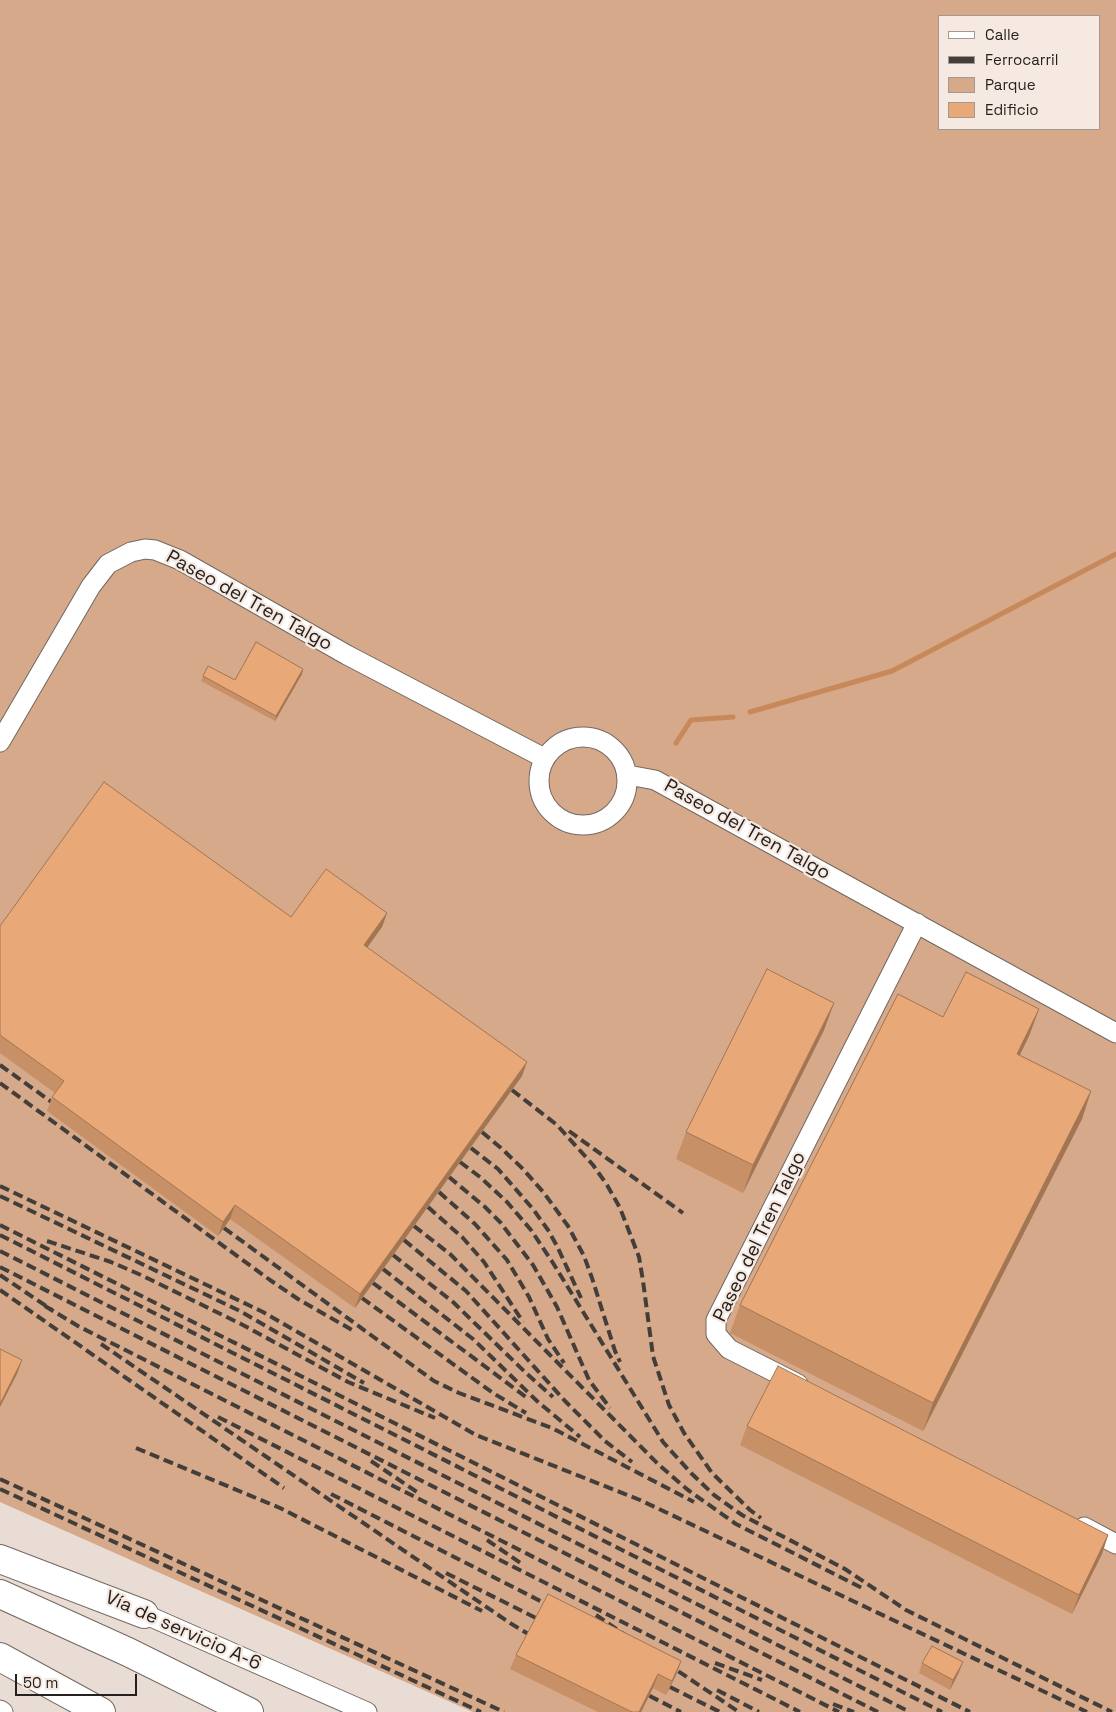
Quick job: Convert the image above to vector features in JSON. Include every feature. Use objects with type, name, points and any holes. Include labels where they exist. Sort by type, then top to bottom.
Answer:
[{"type":"highway","points":[[0,1559],[144,1614]]},
{"type":"highway","points":[[0,1594],[128,1652],[249,1712]]},
{"type":"highway","points":[[0,1657],[101,1712]]},
{"type":"street","name":"Paseo del Tren Talgo","points":[[0,742],[91,586],[108,564],[131,552],[155,550],[180,560],[347,655],[544,758]]},
{"type":"street","points":[[578,736],[592,737],[605,742],[616,750],[624,761],[628,775],[627,789],[622,802],[614,813],[603,821],[589,825],[575,825],[562,820],[551,812],[542,800],[538,786],[539,772],[544,758],[553,748],[565,740],[578,736]]},
{"type":"street","name":"Paseo del Tren Talgo","points":[[628,775],[655,780],[1116,1033]]},
{"type":"street","name":"Paseo del Tren Talgo","points":[[818,1394],[729,1349],[716,1334],[716,1320],[917,923]]},
{"type":"street","points":[[1066,1519],[1116,1544]]},
{"type":"street","name":"Vía de servicio A-6","points":[[0,1547],[144,1614],[367,1712]]},
{"type":"green space","points":[[0,0],[1116,0],[1116,1712],[473,1712],[0,1502]]},
{"type":"building","points":[[256,642],[303,669],[276,716],[203,676],[208,666],[235,680]]},
{"type":"building","points":[[104,782],[291,917],[326,869],[387,913],[364,945],[527,1062],[360,1294],[235,1205],[223,1222],[52,1097],[64,1081],[0,1035],[0,926]]},
{"type":"building","points":[[767,969],[834,1003],[753,1165],[686,1132]]},
{"type":"building","points":[[966,972],[1039,1009],[1017,1054],[1091,1091],[933,1403],[740,1305],[898,994],[943,1017]]},
{"type":"building","points":[[0,1349],[22,1360],[0,1404]]},
{"type":"building","points":[[778,1366],[1108,1535],[1079,1595],[747,1426]]},
{"type":"building","points":[[548,1594],[681,1661],[672,1681],[658,1674],[639,1712],[632,1712],[516,1655]]},
{"type":"building","points":[[932,1646],[963,1662],[953,1680],[922,1663]]},
{"type":"waterway","points":[[750,712],[892,671],[1116,554]]},
{"type":"waterway","points":[[676,743],[691,720],[733,717]]},
{"type":"railway","points":[[0,1065],[53,1103]]},
{"type":"railway","points":[[0,1083],[270,1280],[298,1299],[352,1330]]},
{"type":"railway","points":[[512,1090],[557,1125],[593,1165],[607,1185],[620,1208],[639,1257],[653,1356],[669,1405],[684,1433],[712,1473],[750,1510],[761,1518]]},
{"type":"railway","points":[[569,1131],[683,1213]]},
{"type":"railway","points":[[482,1132],[523,1169],[544,1193],[568,1226],[584,1256],[620,1362]]},
{"type":"railway","points":[[471,1148],[498,1169],[533,1209],[557,1246],[581,1298]]},
{"type":"railway","points":[[460,1162],[480,1177],[507,1202],[531,1230],[663,1442],[714,1495],[742,1515],[845,1569],[906,1610],[1112,1712]]},
{"type":"railway","points":[[449,1177],[500,1222],[533,1265],[557,1307],[589,1380],[610,1408]]},
{"type":"railway","points":[[0,1186],[263,1312],[476,1435],[640,1500],[1087,1712]]},
{"type":"railway","points":[[439,1192],[475,1224],[507,1260],[529,1297],[548,1339],[564,1363]]},
{"type":"railway","points":[[0,1196],[240,1311],[364,1383]]},
{"type":"railway","points":[[428,1207],[463,1238],[484,1262],[523,1322]]},
{"type":"railway","points":[[0,1225],[970,1712]]},
{"type":"railway","points":[[414,1226],[450,1254],[659,1465],[688,1490],[736,1524],[864,1589]]},
{"type":"railway","points":[[224,1228],[434,1381],[459,1393],[552,1428],[694,1502]]},
{"type":"railway","points":[[0,1235],[942,1712]]},
{"type":"railway","points":[[404,1240],[466,1291],[565,1401],[605,1441],[632,1462]]},
{"type":"railway","points":[[47,1241],[111,1262],[141,1275],[241,1324],[348,1382],[435,1418]]},
{"type":"railway","points":[[0,1251],[910,1712]]},
{"type":"railway","points":[[393,1255],[453,1302],[553,1397]]},
{"type":"railway","points":[[0,1267],[878,1712]]},
{"type":"railway","points":[[383,1269],[473,1339],[537,1401],[580,1437]]},
{"type":"railway","points":[[0,1275],[52,1310]]},
{"type":"railway","points":[[373,1283],[526,1397]]},
{"type":"railway","points":[[0,1290],[284,1488]]},
{"type":"railway","points":[[362,1298],[493,1393],[526,1413]]},
{"type":"railway","points":[[45,1306],[78,1326],[839,1712]]},
{"type":"railway","points":[[101,1344],[510,1623],[540,1641]]},
{"type":"railway","points":[[218,1417],[800,1712]]},
{"type":"railway","points":[[136,1448],[280,1508],[482,1611]]},
{"type":"railway","points":[[371,1461],[417,1492]]},
{"type":"railway","points":[[0,1479],[504,1712]]},
{"type":"railway","points":[[0,1489],[481,1712]]},
{"type":"railway","points":[[331,1494],[556,1609]]},
{"type":"railway","points":[[487,1540],[522,1564]]},
{"type":"railway","points":[[446,1573],[538,1619]]},
{"type":"railway","points":[[596,1615],[625,1635]]},
{"type":"railway","points":[[666,1663],[739,1712]]},
{"type":"railway","points":[[715,1663],[762,1680]]},
{"type":"railway","points":[[670,1687],[720,1712]]},
{"type":"railway","points":[[636,1689],[681,1712]]},
{"type":"railway","points":[[717,1690],[759,1712]]},
{"type":"railway","points":[[833,1704],[854,1712]]}]
